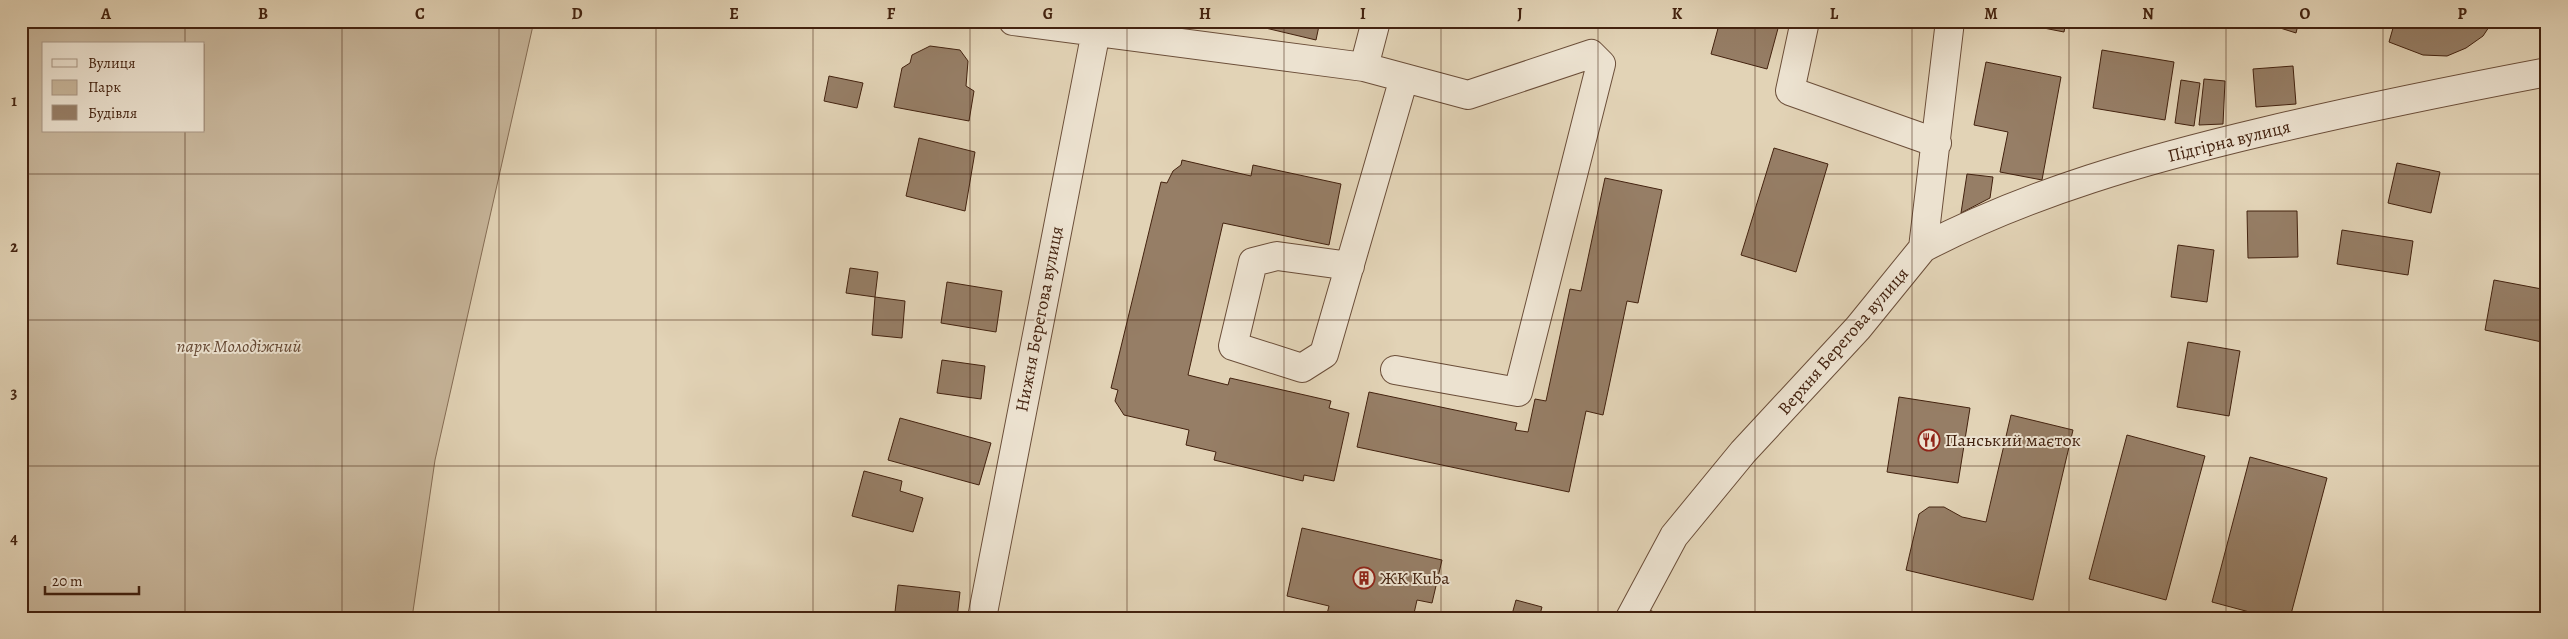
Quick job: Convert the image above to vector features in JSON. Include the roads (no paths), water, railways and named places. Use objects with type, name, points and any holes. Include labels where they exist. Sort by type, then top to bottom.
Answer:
[{"type":"street","points":[[1013,21],[1096,27],[1364,67],[1468,95],[1591,54],[1601,64],[1518,392],[1395,370]]},
{"type":"street","points":[[1364,67],[1376,21]]},
{"type":"street","points":[[1805,21],[1790,91],[1937,143]]},
{"type":"street","points":[[1923,248],[1937,143],[1950,21]]},
{"type":"street","name":"Нижня Берегова вулиця","points":[[982,618],[1096,27]]},
{"type":"street","name":"Підгірна вулиця","points":[[1923,248],[1972,222],[2077,184],[2178,152],[2391,102],[2547,72]]},
{"type":"street","points":[[1350,266],[1278,256],[1253,262],[1233,346],[1302,368],[1324,354],[1350,266],[1404,78]]},
{"type":"street","name":"Верхня Берегова вулиця","points":[[1630,618],[1674,536],[1743,452],[1858,328],[1923,248]]},
{"type":"place","name":"Панський маєток","points":[[1929,440]]},
{"type":"place","name":"ЖК Kuba","points":[[1364,578]]},
{"type":"park label","name":"парк Молодіжний","points":[[239,346]]}]
